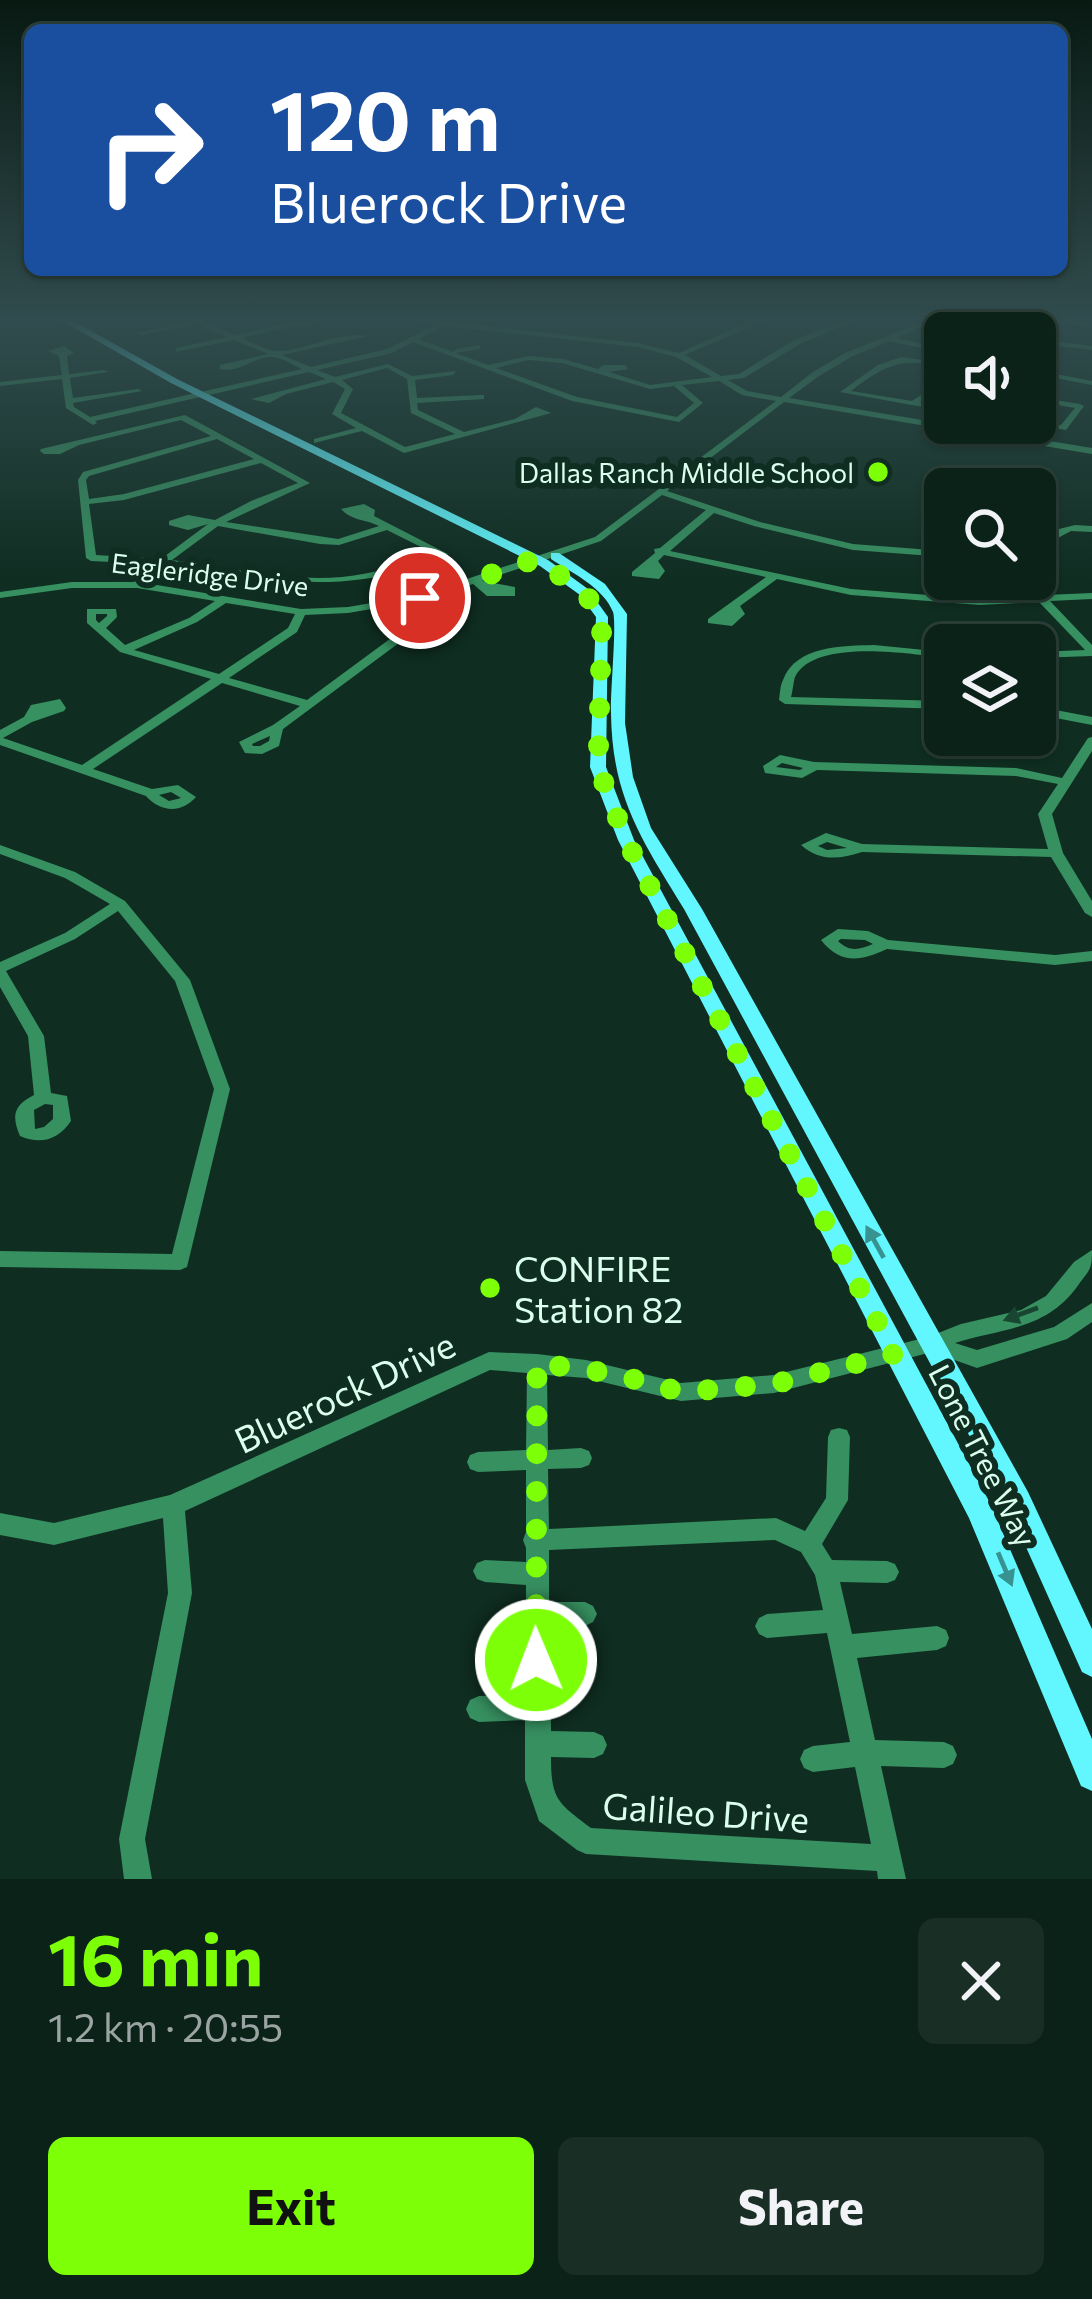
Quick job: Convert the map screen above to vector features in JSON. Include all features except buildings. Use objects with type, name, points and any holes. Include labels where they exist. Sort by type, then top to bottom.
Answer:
[{"type":"main road","name":"Lone Tree Way","points":[[236,407],[370,477],[543,556],[584,592],[602,617],[598,767],[626,840],[980,1512],[1092,1775]]},
{"type":"main road","name":"Lone Tree Way","points":[[241,407],[424,493],[601,587],[621,614],[616,694],[621,764],[643,826],[1019,1501],[1092,1662]]},
{"type":"main road","points":[[370,477],[424,493]]},
{"type":"street","points":[[72,407],[110,434]]},
{"type":"street","points":[[88,420],[145,407]]},
{"type":"street","points":[[340,407],[336,414],[359,430],[404,450],[519,418]]},
{"type":"street","points":[[413,407],[463,435]]},
{"type":"street","points":[[606,407],[679,420],[696,407]]},
{"type":"street","points":[[659,491],[765,407]]},
{"type":"street","points":[[659,491],[736,439],[770,407]]},
{"type":"street","points":[[824,407],[1092,451]]},
{"type":"street","points":[[1056,427],[1063,428],[1079,407]]},
{"type":"street","points":[[76,443],[182,417],[305,484],[204,524],[137,585]]},
{"type":"street","points":[[736,439],[732,435],[747,423],[747,417]]},
{"type":"street","points":[[317,441],[359,430]]},
{"type":"street","points":[[220,436],[86,474],[92,558],[164,560],[329,581],[364,578],[443,554],[369,517]]},
{"type":"street","points":[[85,502],[124,497],[262,460]]},
{"type":"street","points":[[659,491],[758,524],[854,547],[924,552]]},
{"type":"street","name":"Eagleridge Drive","points":[[0,595],[72,585],[137,585],[301,612],[393,604],[479,582],[598,539],[659,491]]},
{"type":"street","points":[[715,508],[655,556],[851,592],[924,600]]},
{"type":"street","points":[[204,524],[339,542],[388,526]]},
{"type":"street","points":[[1056,532],[1074,525],[1092,529]]},
{"type":"street","points":[[736,608],[776,575]]},
{"type":"street","points":[[1056,598],[1092,596]]},
{"type":"street","points":[[925,600],[971,600]]},
{"type":"street","points":[[1048,600],[1092,652]]},
{"type":"street","points":[[124,650],[193,620],[222,601]]},
{"type":"street","points":[[277,728],[407,632],[412,622],[393,604]]},
{"type":"street","points":[[83,770],[293,629],[301,612]]},
{"type":"street","points":[[102,626],[106,638],[124,650],[310,705]]},
{"type":"street","points":[[924,653],[865,647],[810,656],[791,672],[784,686],[785,700],[924,704]]},
{"type":"street","points":[[1056,655],[1092,652]]},
{"type":"street","points":[[1056,714],[1092,721]]},
{"type":"street","points":[[0,738],[28,718]]},
{"type":"street","points":[[0,738],[152,793]]},
{"type":"street","points":[[1092,741],[1045,814],[1056,853],[1092,914]]},
{"type":"street","points":[[814,766],[1016,772],[1065,782]]},
{"type":"street","points":[[861,848],[1056,853]]},
{"type":"street","points":[[0,849],[70,875],[120,904],[182,980],[222,1089],[180,1262],[0,1259]]},
{"type":"street","points":[[43,1097],[36,1036],[0,970],[70,936],[120,904]]},
{"type":"street","points":[[885,944],[1055,960],[1092,956]]},
{"type":"street","name":"Bluerock Drive","points":[[0,1525],[55,1534],[173,1504],[488,1361],[615,1374],[681,1392],[774,1384],[932,1344],[953,1332],[1005,1321],[1053,1302],[1092,1258]]},
{"type":"street","points":[[932,1344],[977,1359],[1060,1333],[1092,1311]]},
{"type":"street","name":"Galileo Drive","points":[[537,1363],[538,1780],[548,1812],[586,1841],[890,1868]]},
{"type":"street","points":[[808,1544],[837,1500],[839,1437]]},
{"type":"street","points":[[478,1462],[581,1458]]},
{"type":"street","points":[[138,1879],[132,1839],[180,1594],[173,1504]]},
{"type":"street","points":[[534,1540],[776,1529],[808,1544],[826,1571],[890,1868]]},
{"type":"street","points":[[485,1571],[535,1574]]},
{"type":"street","points":[[826,1571],[887,1571]]},
{"type":"street","points":[[536,1614],[585,1614]]},
{"type":"street","points":[[767,1626],[836,1621]]},
{"type":"street","points":[[842,1648],[937,1638]]},
{"type":"street","points":[[478,1709],[537,1707]]},
{"type":"street","points":[[538,1744],[594,1745]]},
{"type":"street","points":[[813,1759],[865,1753],[944,1755]]},
{"type":"place","name":"Dallas Ranch Middle School","points":[[878,472]]},
{"type":"place","name":"CONFIRE Station 82","points":[[490,1288]]},
{"type":"route","points":[[420,598],[536,559],[584,592],[602,617],[598,767],[626,840],[894,1354],[774,1384],[681,1392],[615,1374],[537,1363],[536,1660]]}]
